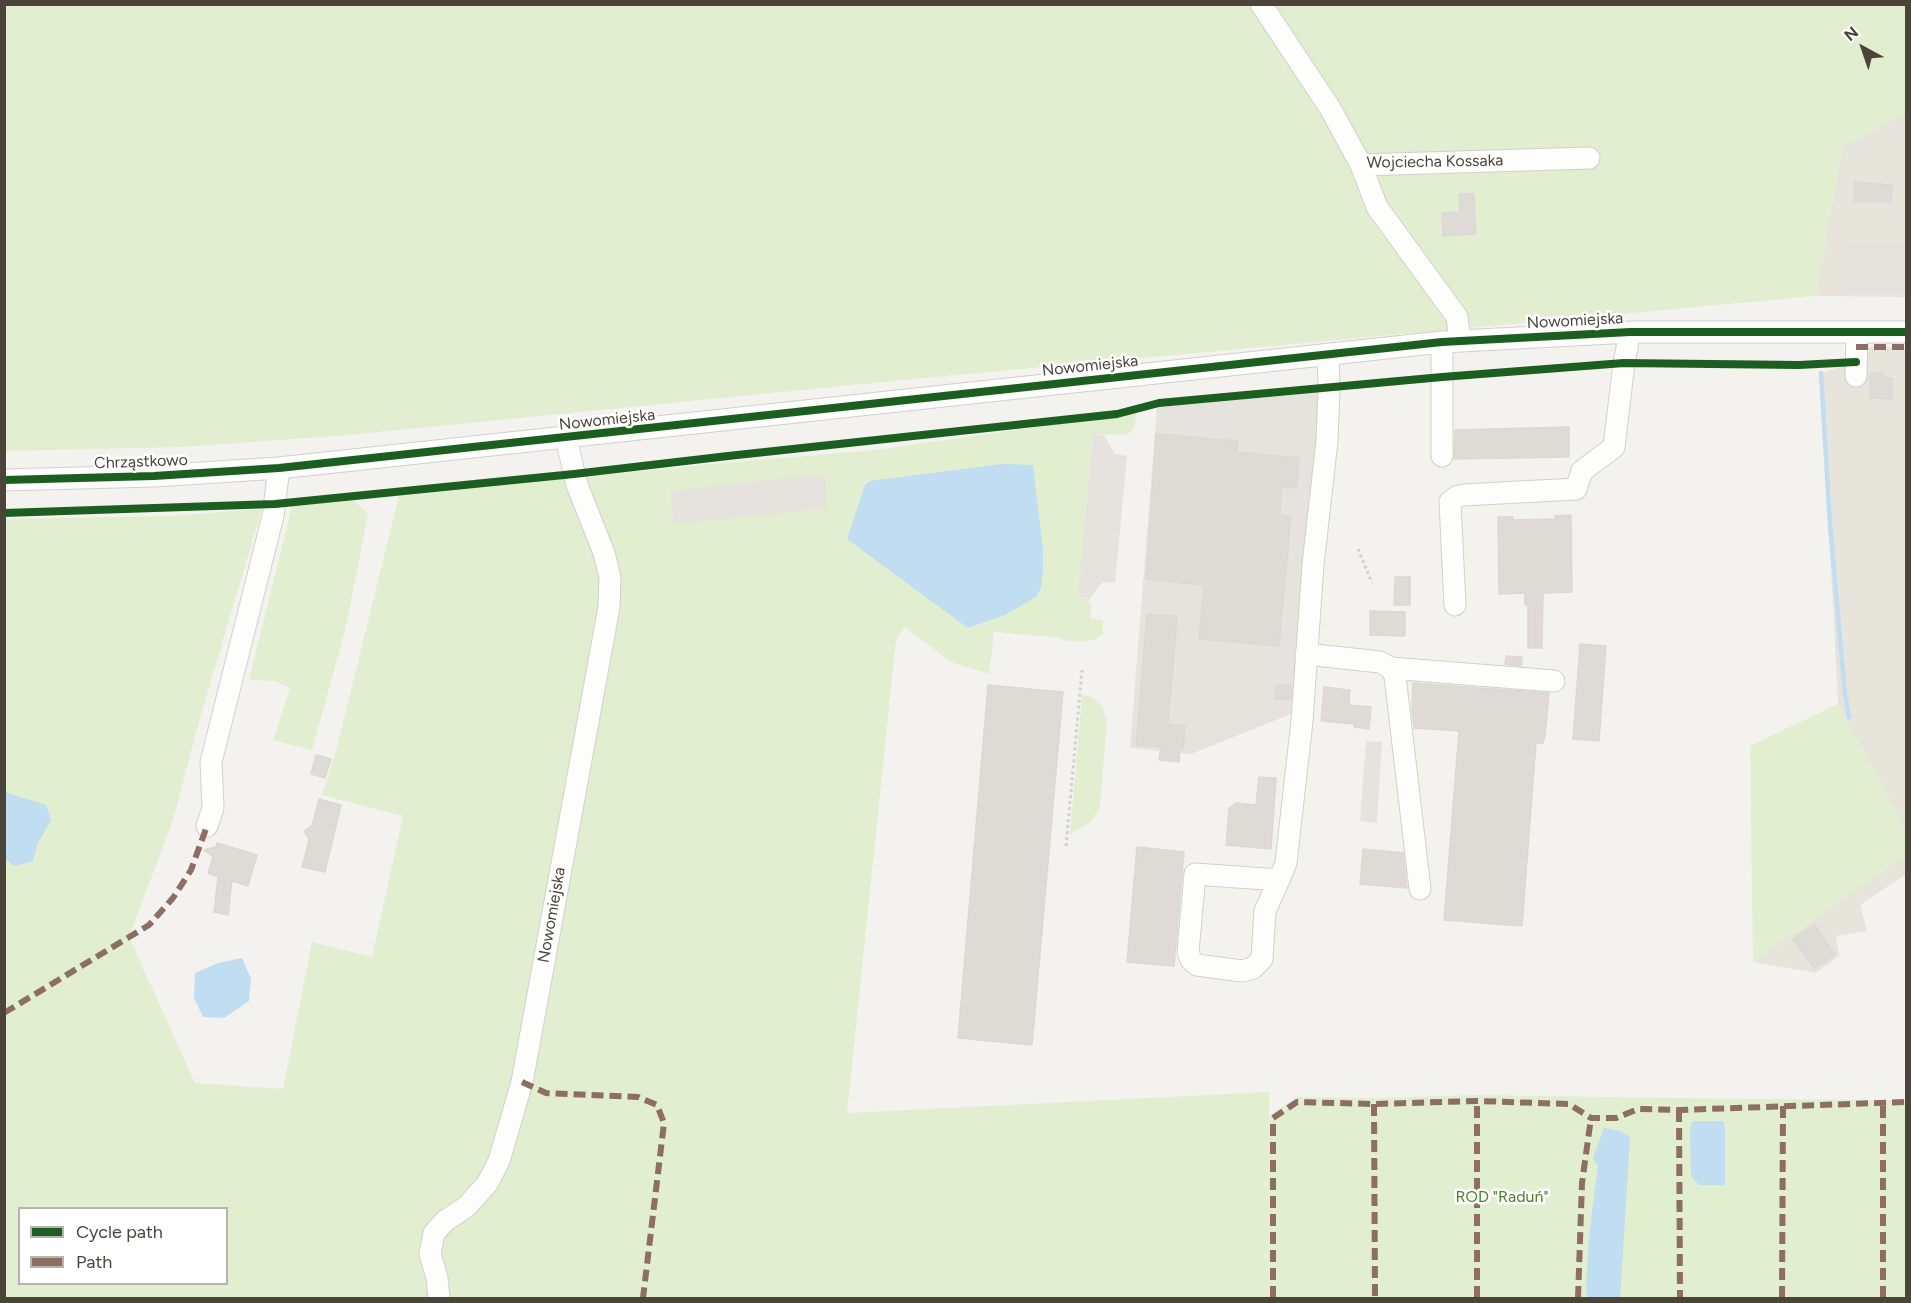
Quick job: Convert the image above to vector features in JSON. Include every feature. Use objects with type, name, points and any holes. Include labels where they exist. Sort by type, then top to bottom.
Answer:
[{"type":"street","name":"Wojciecha Kossaka","points":[[1261,4],[1330,108],[1361,165],[1589,158]]},
{"type":"street","points":[[1361,165],[1377,207],[1457,317],[1442,377],[1442,456]]},
{"type":"street","points":[[1455,605],[1450,502],[1463,495],[1576,489],[1582,471],[1614,447],[1630,332]]},
{"type":"street","name":"Nowomiejska","points":[[279,468],[1451,342],[1630,332],[1906,332]]},
{"type":"street","points":[[1856,369],[1857,332]]},
{"type":"street","points":[[1279,880],[1195,874],[1188,952],[1191,960],[1197,965],[1242,971],[1253,968],[1262,959],[1265,911],[1279,880],[1286,863],[1302,721],[1313,565],[1327,441],[1328,354]]},
{"type":"street","name":"Nowomiejska","points":[[439,1299],[437,1278],[430,1254],[434,1233],[445,1221],[466,1207],[488,1184],[499,1161],[522,1082],[609,608],[610,577],[604,553],[574,474],[566,438]]},
{"type":"street","points":[[207,825],[213,808],[211,762],[273,516],[279,468]]},
{"type":"street","name":"Chrząstkowo","points":[[4,480],[154,476],[279,468]]},
{"type":"street","points":[[1306,654],[1380,662],[1391,668],[1554,681]]},
{"type":"street","points":[[1391,668],[1395,676],[1420,889]]},
{"type":"path","points":[[4,513],[274,504],[574,474],[1117,414],[1159,403],[1442,377],[1624,363],[1799,365],[1856,369]]},
{"type":"path","points":[[1358,549],[1372,583]]},
{"type":"path","points":[[1066,846],[1082,670]]},
{"type":"shaded area","points":[[1906,114],[1906,297],[1816,296],[1842,147]]},
{"type":"shaded area","points":[[1843,246],[1906,246],[1906,294],[1843,292]]},
{"type":"shaded area","points":[[1856,347],[1906,347],[1906,831],[1838,704],[1821,373],[1856,362]]},
{"type":"shaded area","points":[[1323,392],[1296,712],[1191,754],[1130,748],[1157,407]]},
{"type":"shaded area","points":[[1093,434],[1104,435],[1115,454],[1127,456],[1115,583],[1103,582],[1090,598],[1078,597]]},
{"type":"shaded area","points":[[825,474],[827,508],[673,524],[671,491]]},
{"type":"shaded area","points":[[1366,741],[1382,742],[1377,823],[1360,821]]},
{"type":"shaded area","points":[[1906,855],[1906,874],[1860,905],[1867,931],[1836,936],[1839,956],[1816,973],[1753,962]]},
{"type":"green space","points":[[4,5],[1906,5],[1906,114],[1842,147],[1816,296],[924,378],[348,435],[182,447],[5,451]]},
{"type":"green space","name":"ROD \"Raduń\"","points":[[1136,413],[1135,425],[1130,433],[1093,434],[1079,597],[1090,598],[1089,604],[1092,604],[1090,618],[1103,620],[1103,634],[1095,639],[1082,642],[994,632],[989,674],[951,662],[905,627],[896,640],[847,1113],[1269,1092],[1269,1117],[1296,1097],[1373,1098],[1477,1095],[1906,1100],[1906,1298],[5,1298],[4,519],[169,516],[262,509],[202,711],[173,820],[129,937],[195,1083],[283,1089],[312,942],[372,957],[403,816],[322,795],[334,759],[399,496],[701,465],[875,450]]},
{"type":"green space","points":[[353,500],[368,514],[346,627],[312,750],[273,740],[290,688],[275,681],[249,680],[292,506]]},
{"type":"green space","points":[[1082,695],[1091,697],[1100,704],[1107,722],[1100,808],[1091,822],[1070,834]]},
{"type":"green space","points":[[1838,704],[1906,831],[1906,855],[1753,962],[1750,746]]},
{"type":"water","points":[[1002,464],[1033,465],[1043,550],[1041,587],[1037,596],[1005,615],[968,628],[847,539],[865,485],[870,481]]},
{"type":"water","points":[[4,792],[46,805],[51,820],[37,845],[33,861],[14,866],[5,859]]},
{"type":"water","points":[[242,958],[251,979],[249,1001],[224,1018],[203,1017],[194,998],[195,973],[218,963]]},
{"type":"water","points":[[1693,1121],[1723,1121],[1725,1185],[1699,1185],[1691,1176],[1690,1128]]},
{"type":"water","points":[[1604,1128],[1620,1131],[1630,1137],[1620,1298],[1588,1298],[1586,1290],[1589,1236],[1598,1166],[1593,1158]]},
{"type":"building","points":[[1855,182],[1892,185],[1891,202],[1854,202]]},
{"type":"building","points":[[1459,194],[1474,194],[1476,234],[1443,236],[1442,213],[1460,212]]},
{"type":"building","points":[[1870,373],[1883,373],[1883,378],[1892,378],[1892,399],[1870,398]]},
{"type":"building","points":[[1569,427],[1569,457],[1454,459],[1455,430]]},
{"type":"building","points":[[1156,434],[1238,441],[1237,452],[1299,458],[1297,488],[1282,487],[1280,515],[1291,516],[1279,646],[1199,639],[1204,585],[1146,579]]},
{"type":"building","points":[[1571,515],[1572,592],[1543,593],[1542,648],[1528,648],[1528,605],[1525,605],[1525,593],[1499,594],[1498,517],[1513,517],[1513,520],[1555,519],[1555,516]]},
{"type":"building","points":[[1395,577],[1410,577],[1410,605],[1394,605]]},
{"type":"building","points":[[1370,611],[1405,612],[1405,636],[1370,635]]},
{"type":"building","points":[[1147,614],[1177,616],[1168,724],[1185,726],[1183,749],[1180,749],[1179,762],[1159,760],[1161,747],[1136,745]]},
{"type":"building","points":[[1580,644],[1606,646],[1599,741],[1573,739]]},
{"type":"building","points":[[1506,656],[1522,657],[1521,666],[1505,664]]},
{"type":"building","points":[[1413,683],[1549,693],[1545,736],[1543,743],[1536,743],[1522,926],[1444,920],[1459,731],[1414,728]]},
{"type":"building","points":[[988,685],[1063,692],[1032,1045],[958,1038]]},
{"type":"building","points":[[1276,685],[1292,686],[1291,700],[1275,699]]},
{"type":"building","points":[[1324,687],[1350,690],[1349,705],[1371,707],[1369,729],[1354,727],[1354,724],[1321,721]]},
{"type":"building","points":[[316,755],[331,759],[325,778],[311,774]]},
{"type":"building","points":[[1259,777],[1276,778],[1271,849],[1226,845],[1229,808],[1236,803],[1256,805]]},
{"type":"building","points":[[319,799],[341,805],[325,872],[302,867],[309,840],[304,831],[312,826]]},
{"type":"building","points":[[217,843],[257,855],[248,886],[232,881],[228,915],[214,912],[218,877],[208,873],[213,857],[204,850],[216,847]]},
{"type":"building","points":[[1137,847],[1184,852],[1174,966],[1127,962]]},
{"type":"building","points":[[1363,849],[1403,853],[1407,888],[1360,884]]},
{"type":"building","points":[[1814,924],[1835,954],[1815,969],[1793,939]]},
{"type":"waterway","points":[[1821,373],[1830,525],[1849,717]]},
{"type":"marked path","points":[[1856,347],[1906,347]]},
{"type":"marked path","points":[[4,1013],[149,925],[173,898],[191,870],[207,826]]},
{"type":"marked path","points":[[522,1082],[546,1093],[638,1097],[657,1105],[664,1123],[643,1298]]},
{"type":"marked path","points":[[1273,1298],[1273,1118],[1297,1102],[1374,1104],[1477,1101],[1569,1104],[1591,1118],[1616,1118],[1638,1109],[1679,1110],[1906,1102]]},
{"type":"marked path","points":[[1477,1101],[1477,1298]]},
{"type":"marked path","points":[[1883,1101],[1883,1298]]},
{"type":"marked path","points":[[1374,1104],[1375,1298]]},
{"type":"marked path","points":[[1782,1298],[1783,1106]]},
{"type":"marked path","points":[[1679,1110],[1680,1298]]},
{"type":"marked path","points":[[1578,1298],[1582,1183],[1591,1118]]},
{"type":"cycle path","points":[[4,480],[154,476],[279,468],[1442,342],[1630,332],[1906,332]]},
{"type":"cycle path","points":[[4,513],[275,504],[574,474],[1117,414],[1159,403],[1442,377],[1624,363],[1799,365],[1856,362]]}]
